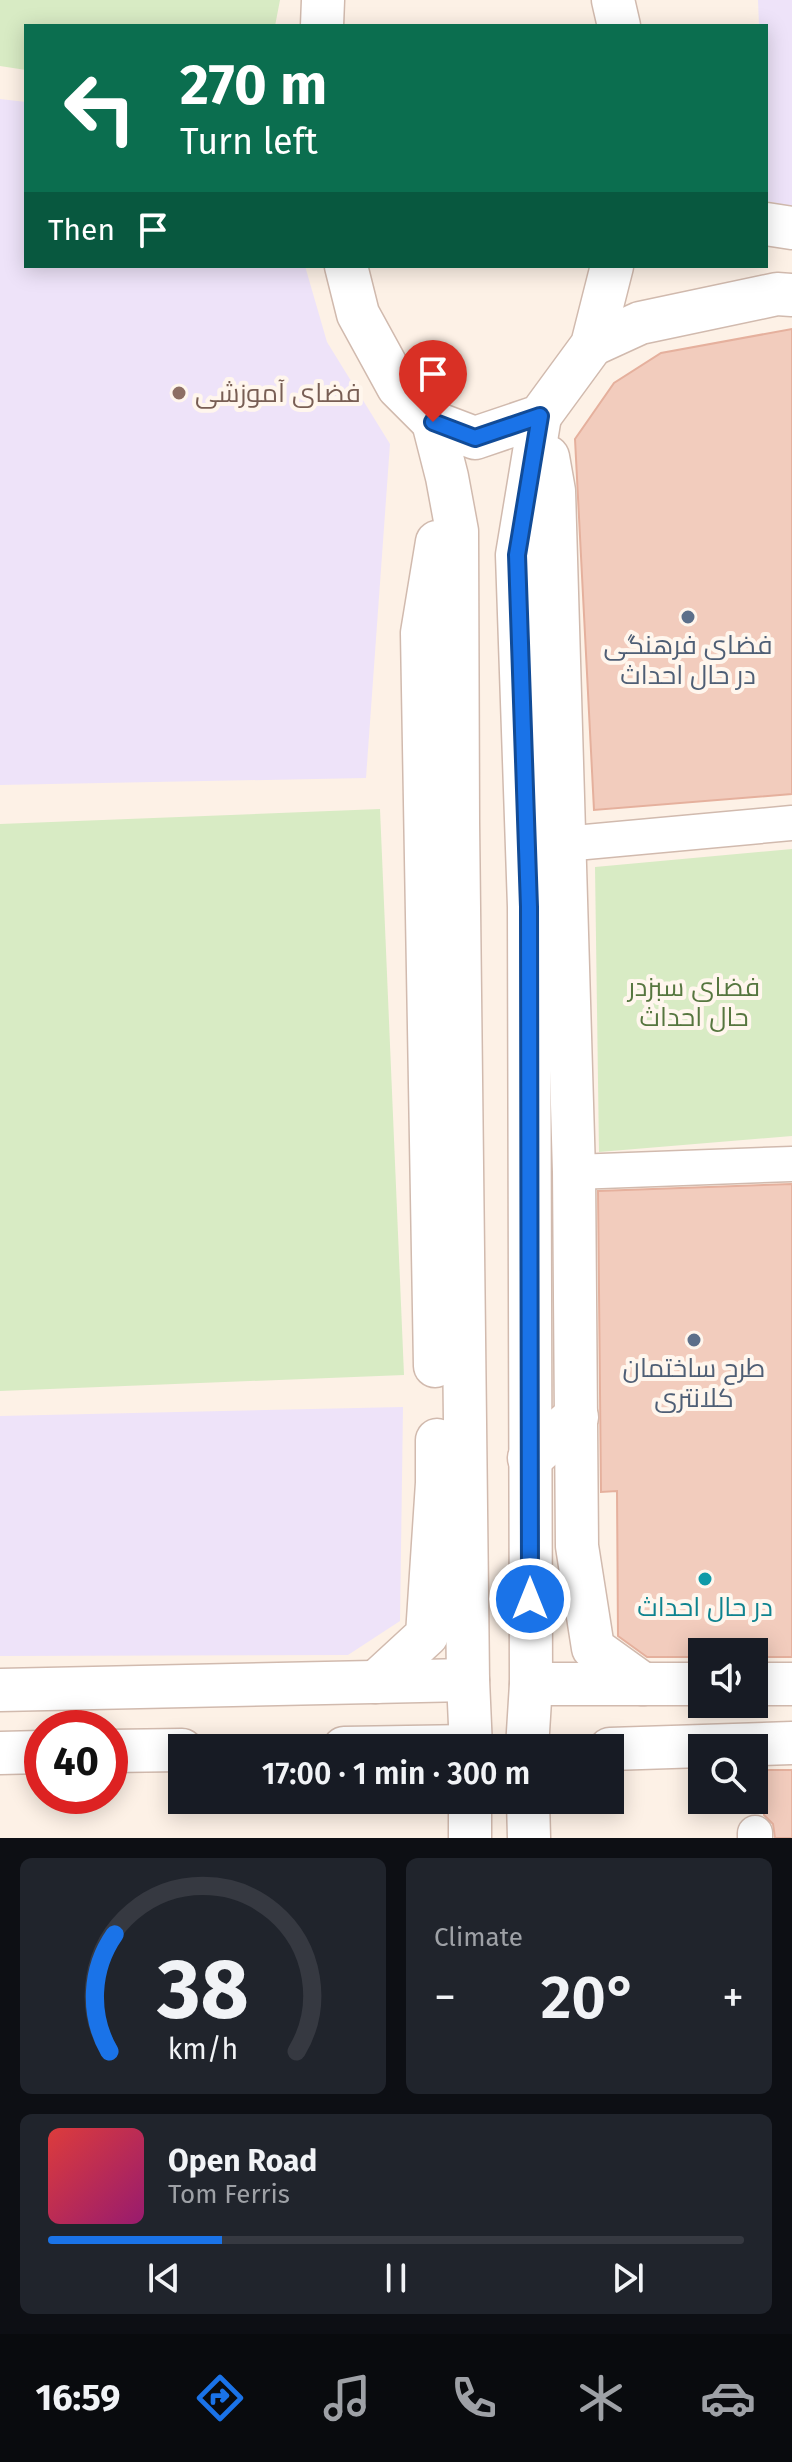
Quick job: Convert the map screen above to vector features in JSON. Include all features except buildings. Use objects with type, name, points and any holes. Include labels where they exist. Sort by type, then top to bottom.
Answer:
[{"type":"main road","points":[[530,1458],[576,1417]]},
{"type":"street","points":[[322,24],[323,0]]},
{"type":"street","points":[[613,0],[619,24]]},
{"type":"street","points":[[768,224],[792,228]]},
{"type":"street","points":[[346,268],[358,314],[398,387],[433,422],[475,438],[540,416]]},
{"type":"street","points":[[528,1734],[531,1684],[529,907],[517,555],[540,416],[592,345],[611,268]]},
{"type":"street","points":[[592,345],[640,323],[777,294],[792,295]]},
{"type":"street","points":[[540,416],[554,491],[574,1172],[577,1546],[593,1648],[643,1684]]},
{"type":"street","points":[[433,422],[457,531],[470,1734]]},
{"type":"street","points":[[376,1682],[427,1635],[437,1483],[422,633],[447,477]]},
{"type":"street","points":[[564,844],[792,823]]},
{"type":"street","points":[[574,1172],[792,1164]]},
{"type":"street","points":[[0,1690],[468,1680]]},
{"type":"street","points":[[531,1684],[688,1684]]},
{"type":"street","points":[[768,1684],[792,1684]]},
{"type":"street","points":[[624,1749],[792,1743]]},
{"type":"street","points":[[128,1751],[168,1750]]},
{"type":"street","points":[[0,1753],[24,1752]]},
{"type":"street","points":[[470,1814],[470,1838]]},
{"type":"street","points":[[528,1814],[529,1838]]},
{"type":"shaded area","points":[[758,0],[792,0],[792,206],[768,201],[768,24],[759,24]]},
{"type":"shaded area","name":"فضای آموزشی","points":[[0,99],[24,102],[24,268],[306,268],[327,342],[390,444],[366,778],[0,785]]},
{"type":"shaded area","points":[[403,1407],[400,1621],[348,1655],[0,1656],[0,1416]]},
{"type":"green space","points":[[0,0],[280,0],[275,24],[24,24],[24,70],[0,66]]},
{"type":"green space","points":[[380,809],[404,1375],[0,1391],[0,824]]},
{"type":"green space","name":"فضای سبزدر حال احداث","points":[[792,849],[792,1136],[599,1152],[595,867]]},
{"type":"place","name":"فضای آموزشی","points":[[179,393]]},
{"type":"place","name":"فضای فرهنگی در حال احداث","points":[[688,617]]},
{"type":"place","name":"طرح ساختمان کلانتری","points":[[694,1340]]},
{"type":"place","name":"در حال احداث","points":[[705,1579]]},
{"type":"route","points":[[433,422],[475,438],[540,416],[517,555],[529,907],[530,1599]]}]
